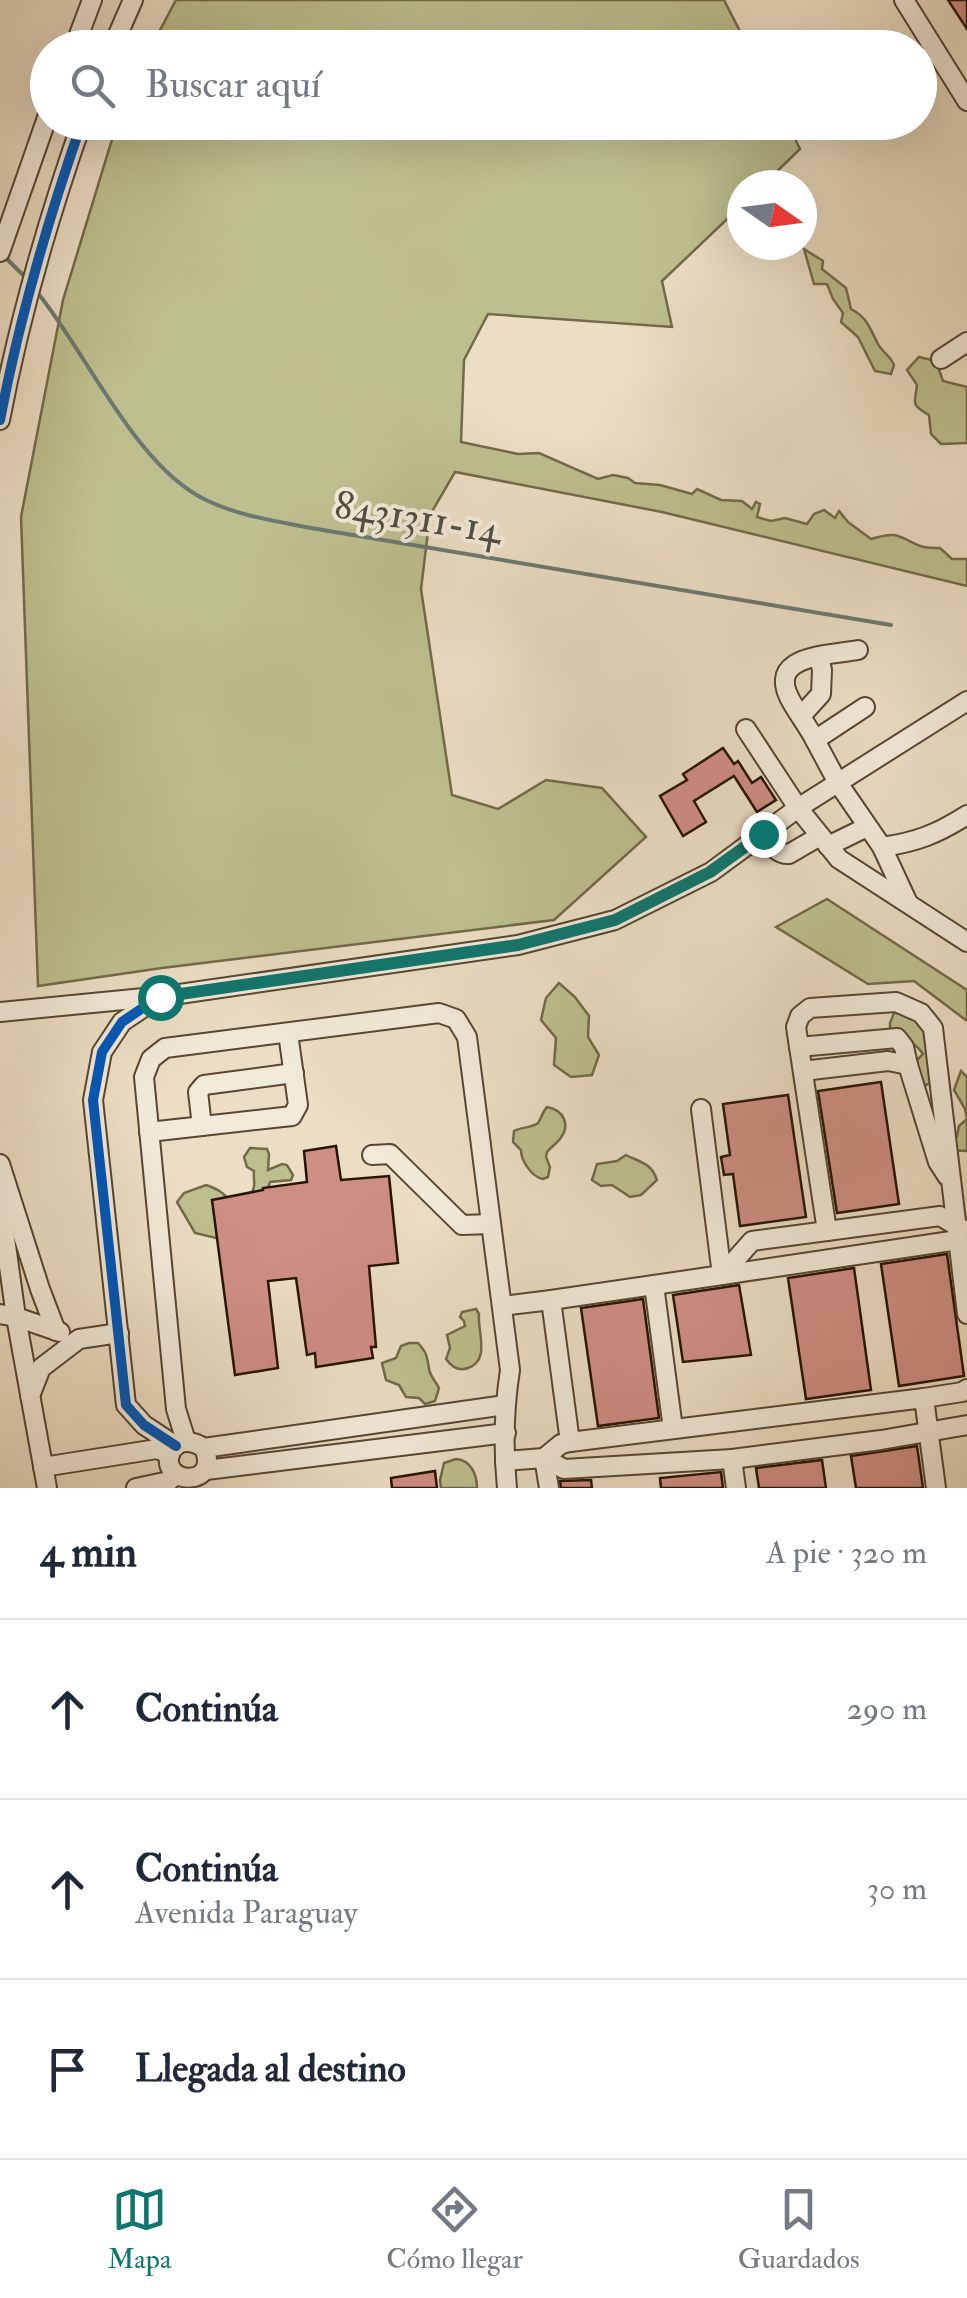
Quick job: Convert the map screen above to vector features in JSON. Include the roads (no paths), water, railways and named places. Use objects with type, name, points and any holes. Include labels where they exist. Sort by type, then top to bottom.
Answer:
[{"type":"street","points":[[81,30],[92,0]]},
{"type":"street","points":[[120,30],[133,0]]},
{"type":"street","points":[[904,0],[924,30]]},
{"type":"street","points":[[937,48],[964,88]]},
{"type":"street","points":[[0,252],[39,140]]},
{"type":"street","points":[[0,420],[53,210],[76,140]]},
{"type":"street","points":[[941,359],[967,342]]},
{"type":"street","points":[[858,650],[796,661],[787,671],[785,684],[838,783],[882,846],[908,903]]},
{"type":"street","points":[[802,716],[821,694],[819,657]]},
{"type":"street","points":[[0,1012],[160,997],[518,945],[615,920],[710,872],[798,808],[967,701]]},
{"type":"street","points":[[815,740],[864,707]]},
{"type":"street","points":[[746,729],[798,808],[839,859],[967,942]]},
{"type":"street","points":[[882,846],[909,844],[937,834],[967,815]]},
{"type":"street","points":[[763,834],[778,852],[789,854],[867,826]]},
{"type":"street","points":[[160,997],[122,1022],[102,1052],[93,1100],[126,1405],[144,1426],[209,1460],[192,1478]]},
{"type":"street","points":[[828,1231],[796,1027],[800,1016],[810,1008],[896,1002],[921,1013],[933,1028],[967,1314]]},
{"type":"street","points":[[192,1478],[170,1466],[184,1447],[176,1409],[144,1077],[151,1059],[165,1048],[439,1013],[456,1019],[466,1037],[510,1370],[505,1404],[507,1488]]},
{"type":"street","points":[[149,1132],[292,1116],[298,1105],[288,1033]]},
{"type":"street","points":[[799,1048],[897,1038],[904,1047],[938,1162],[951,1181]]},
{"type":"street","points":[[802,1071],[888,1061],[908,1065]]},
{"type":"street","points":[[202,1126],[198,1092],[204,1085],[294,1073]]},
{"type":"street","points":[[915,1087],[942,1087]]},
{"type":"street","points":[[701,1109],[722,1274]]},
{"type":"street","points":[[372,1155],[390,1154],[462,1225],[491,1224]]},
{"type":"street","points":[[0,1164],[56,1331]]},
{"type":"street","points":[[0,1202],[8,1316],[30,1396],[47,1488]]},
{"type":"street","points":[[722,1274],[752,1241],[940,1216],[960,1232]]},
{"type":"street","points":[[502,1306],[654,1285],[960,1232]]},
{"type":"street","points":[[654,1285],[673,1430]]},
{"type":"street","points":[[551,1300],[570,1442]]},
{"type":"street","points":[[8,1316],[79,1340]]},
{"type":"street","points":[[30,1396],[42,1368],[79,1340],[119,1332]]},
{"type":"street","points":[[544,1458],[560,1444],[570,1442],[924,1398],[967,1389]]},
{"type":"street","points":[[924,1398],[936,1488]]},
{"type":"street","points":[[43,1467],[505,1404]]},
{"type":"street","points":[[504,1461],[544,1458],[564,1469],[732,1459],[967,1426]]},
{"type":"street","points":[[136,1488],[506,1433]]},
{"type":"street","points":[[544,1458],[548,1488]]},
{"type":"street","points":[[732,1459],[736,1488]]},
{"type":"waterway","name":"8431311-14","points":[[6,258],[27,279]]},
{"type":"waterway","name":"8431311-14","points":[[37,292],[157,462],[181,484],[219,506],[311,528],[891,625]]}]
